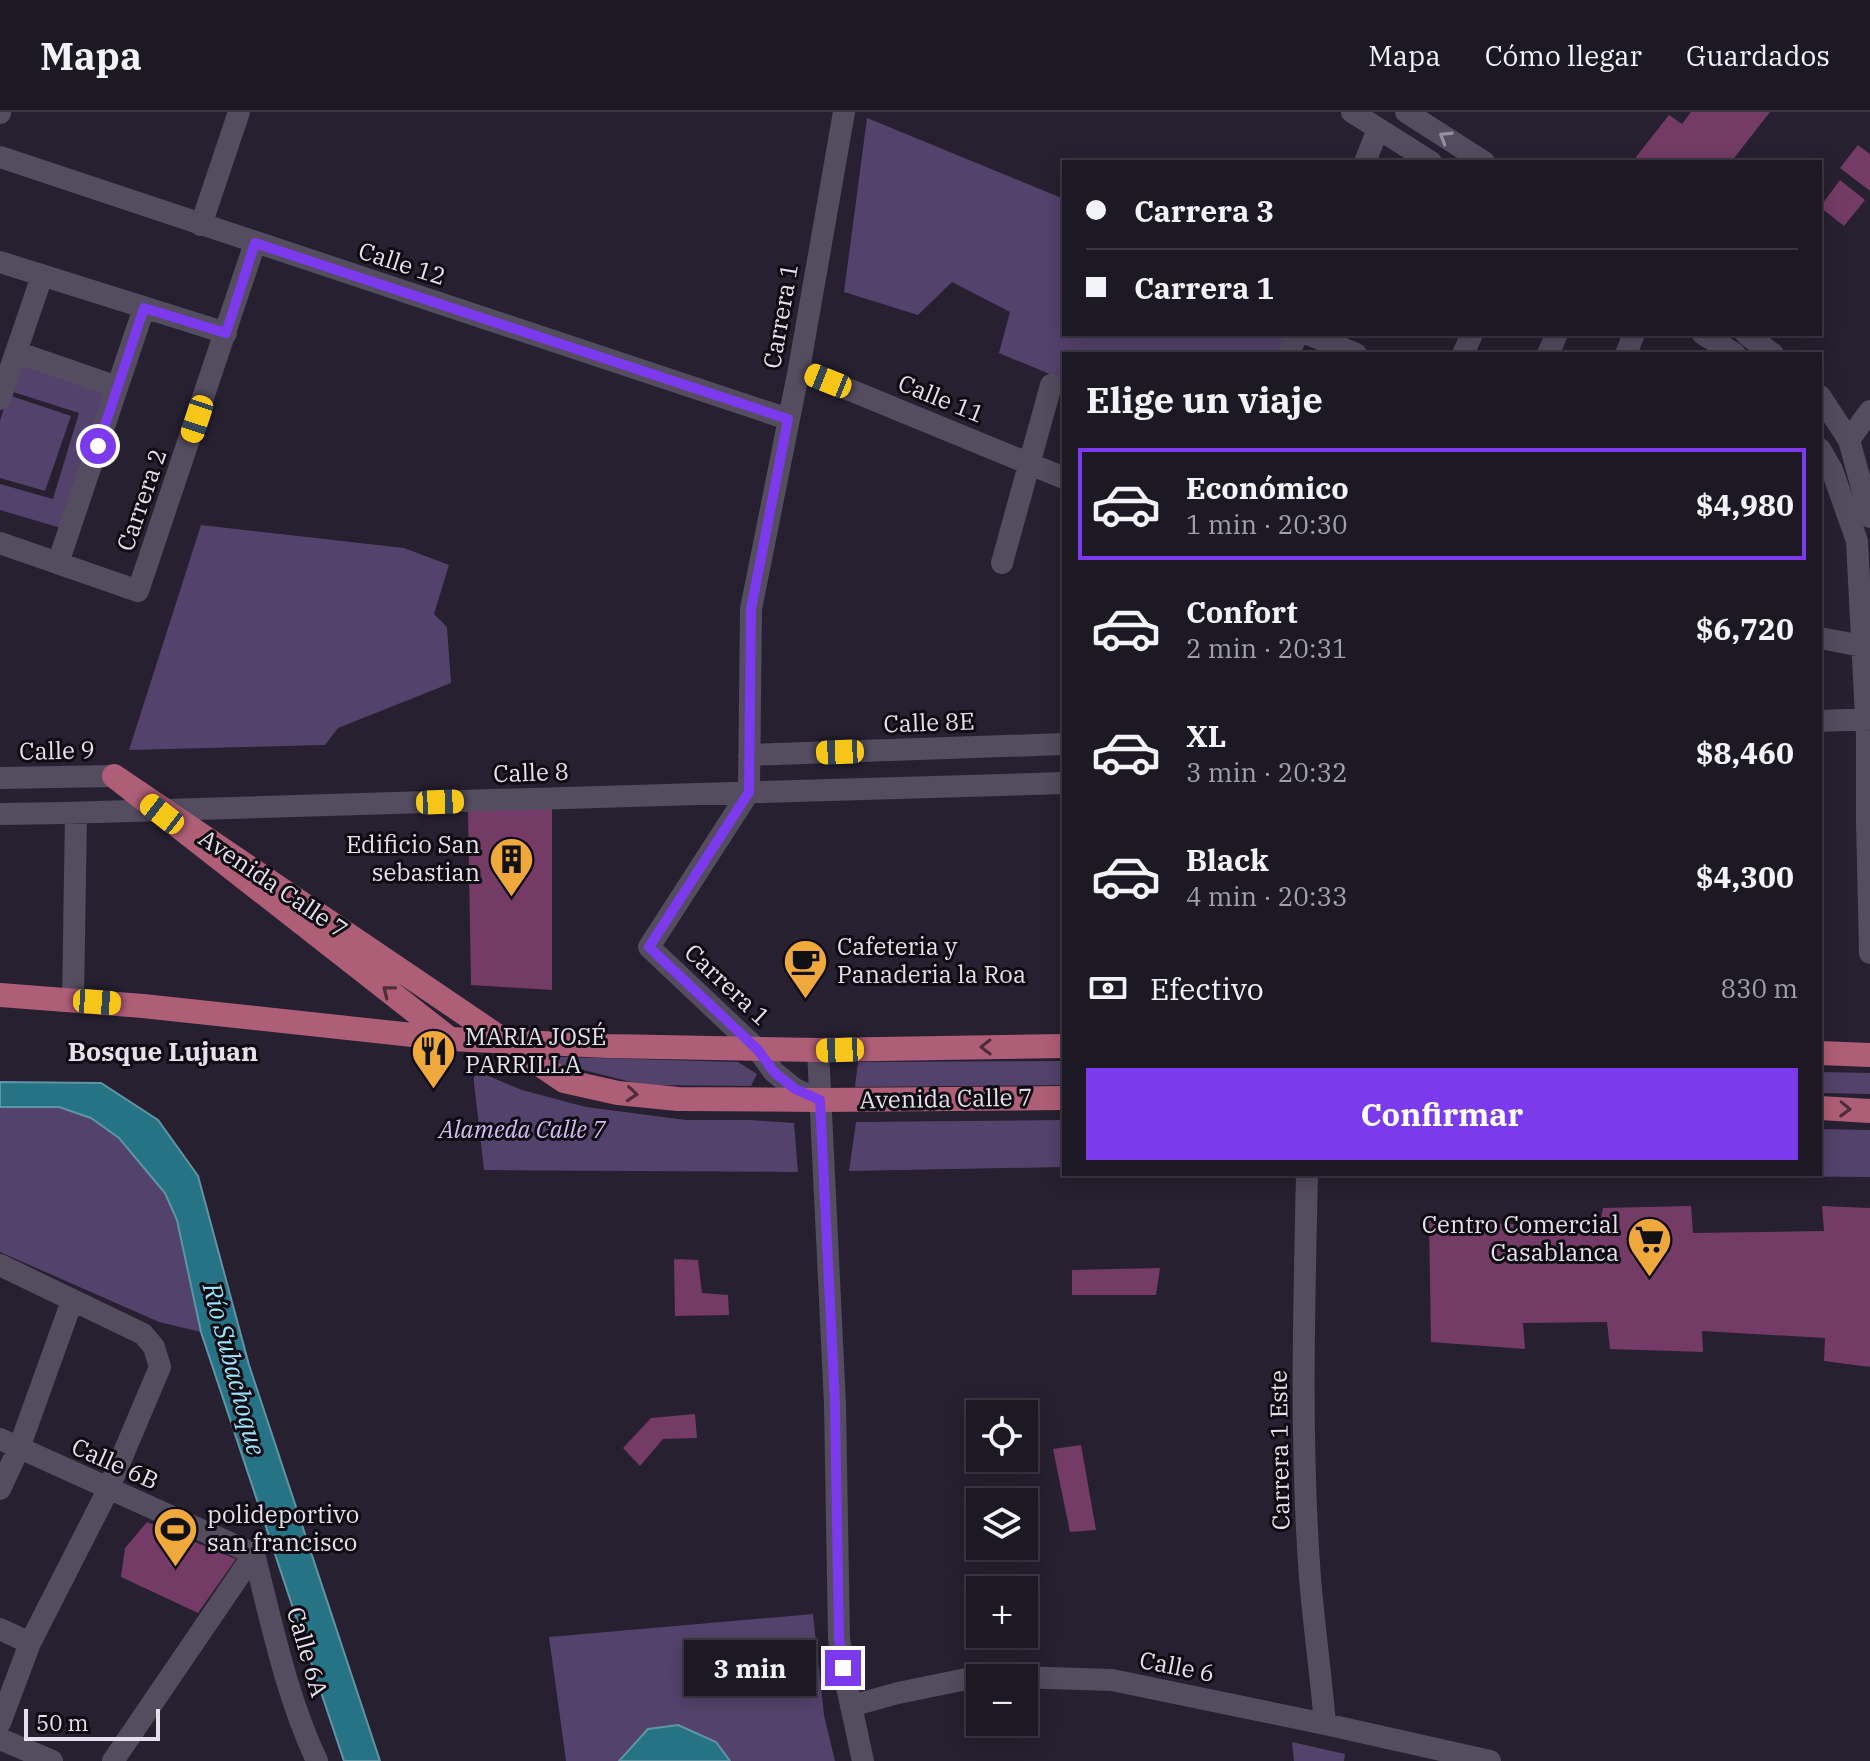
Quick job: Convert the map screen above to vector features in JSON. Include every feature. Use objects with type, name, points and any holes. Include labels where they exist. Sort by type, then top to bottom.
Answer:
[{"type":"main road","name":"Avenida Calle 7","points":[[114,776],[450,1039]]},
{"type":"main road","name":"Avenida Calle 7","points":[[114,776],[564,1081],[618,1093],[678,1099],[1062,1098]]},
{"type":"main road","points":[[0,995],[157,1007],[450,1039],[758,1050],[1062,1046]]},
{"type":"main road","points":[[1822,1053],[1870,1055]]},
{"type":"main road","points":[[1822,1108],[1870,1111]]},
{"type":"street","points":[[201,225],[239,112]]},
{"type":"street","name":"Carrera 1","points":[[820,1100],[795,1089],[774,1072],[758,1050],[649,947],[749,792],[751,609],[799,369],[844,112]]},
{"type":"street","points":[[1352,112],[1428,160]]},
{"type":"street","points":[[1406,112],[1481,160]]},
{"type":"street","points":[[1366,160],[1378,129]]},
{"type":"street","name":"Calle 12","points":[[0,157],[788,419]]},
{"type":"street","name":"Carrera 2","points":[[58,563],[138,591],[255,243]]},
{"type":"street","points":[[0,262],[226,333]]},
{"type":"street","points":[[0,399],[42,276]]},
{"type":"street","points":[[0,543],[58,563],[144,308]]},
{"type":"street","points":[[1313,336],[1351,352]]},
{"type":"street","points":[[1706,336],[1732,352]]},
{"type":"street","points":[[1749,336],[1770,352]]},
{"type":"street","points":[[16,352],[117,387]]},
{"type":"street","name":"Calle 11","points":[[799,369],[1062,477]]},
{"type":"street","points":[[1002,563],[1051,385]]},
{"type":"street","points":[[1822,399],[1849,440],[1870,517]]},
{"type":"street","points":[[1849,440],[1870,411]]},
{"type":"street","points":[[1822,452],[1832,470],[1857,541],[1868,719],[1870,953]]},
{"type":"street","points":[[1822,638],[1862,646]]},
{"type":"street","points":[[1822,721],[1868,719]]},
{"type":"street","name":"Calle 8E","points":[[749,755],[1062,744]]},
{"type":"street","name":"Calle 9","points":[[0,778],[114,776]]},
{"type":"street","name":"Calle 8","points":[[0,814],[1062,783]]},
{"type":"street","points":[[73,1001],[76,813]]},
{"type":"street","points":[[818,1050],[835,1404],[839,1638],[863,1761]]},
{"type":"street","name":"Carrera 1 Este","points":[[1307,1176],[1304,1435],[1310,1578],[1325,1724]]},
{"type":"street","points":[[0,1265],[143,1334],[154,1347],[160,1367],[108,1490],[30,1643],[0,1723]]},
{"type":"street","points":[[0,1489],[10,1444],[72,1301]]},
{"type":"street","name":"Calle 6B","points":[[10,1444],[254,1554]]},
{"type":"street","points":[[113,1761],[254,1554]]},
{"type":"street","name":"Calle 6A","points":[[254,1554],[287,1684],[317,1761]]},
{"type":"street","points":[[0,1629],[30,1643]]},
{"type":"street","name":"Calle 6","points":[[851,1706],[981,1676],[1112,1680],[1490,1761]]},
{"type":"street","points":[[6,1748],[52,1761]]},
{"type":"green space","points":[[867,118],[1062,198],[1062,336],[1284,336],[1279,352],[1062,352],[1062,379],[999,353],[1010,312],[952,282],[918,315],[844,292]]},
{"type":"green space","points":[[19,363],[105,393],[61,528],[0,510],[0,484],[53,499],[79,413],[10,391]]},
{"type":"green space","points":[[8,395],[71,416],[45,491],[0,478],[0,421]]},
{"type":"green space","points":[[201,525],[404,548],[449,565],[434,614],[447,627],[451,683],[338,728],[325,745],[129,750]]},
{"type":"green space","points":[[528,1056],[738,1062],[757,1074],[751,1086],[643,1085]]},
{"type":"green space","points":[[1062,1061],[1062,1085],[855,1087],[858,1062]]},
{"type":"green space","points":[[1822,1072],[1870,1073],[1870,1094],[1822,1093]]},
{"type":"green space","name":"Alameda Calle 7","points":[[481,1073],[522,1090],[586,1107],[686,1120],[794,1123],[798,1172],[484,1170],[474,1083],[474,1077]]},
{"type":"green space","points":[[0,1107],[59,1107],[91,1118],[119,1138],[165,1193],[177,1220],[201,1332],[159,1322],[0,1252]]},
{"type":"green space","points":[[1062,1120],[1062,1167],[849,1171],[856,1122]]},
{"type":"green space","points":[[1822,1129],[1870,1130],[1870,1177],[1742,1176],[1822,1176]]},
{"type":"green space","points":[[813,1614],[824,1715],[835,1761],[730,1761],[716,1742],[648,1730],[619,1761],[566,1761],[549,1637]]},
{"type":"green space","points":[[1292,1742],[1345,1754],[1344,1761],[1294,1761]]},
{"type":"water","name":"Río Subachoque","points":[[0,1082],[101,1083],[158,1120],[198,1176],[249,1365],[380,1761],[344,1761],[201,1332],[177,1220],[165,1193],[119,1138],[91,1118],[59,1107],[0,1107]]},
{"type":"water","points":[[678,1725],[716,1742],[730,1761],[619,1761],[648,1729]]},
{"type":"building","points":[[1691,112],[1770,112],[1733,160],[1640,160],[1636,157],[1669,115],[1682,124]]},
{"type":"building","points":[[1858,145],[1870,154],[1870,191],[1840,168]]},
{"type":"building","points":[[1840,180],[1865,200],[1844,226],[1822,209]]},
{"type":"building","name":"Edificio San sebastian","points":[[552,804],[552,990],[471,985],[468,811]]},
{"type":"building","name":"Centro Comercial Casablanca","points":[[1691,1206],[1693,1233],[1824,1231],[1822,1206],[1870,1208],[1870,1367],[1824,1361],[1825,1338],[1702,1331],[1703,1352],[1610,1349],[1607,1322],[1523,1323],[1525,1349],[1431,1342],[1429,1220],[1513,1224],[1516,1233],[1598,1233],[1603,1208]]},
{"type":"building","points":[[674,1259],[698,1260],[702,1293],[728,1295],[729,1315],[675,1316]]},
{"type":"building","points":[[1160,1268],[1156,1295],[1072,1295],[1072,1270]]},
{"type":"building","points":[[695,1414],[697,1438],[663,1439],[640,1466],[623,1448],[651,1418]]},
{"type":"building","points":[[1081,1445],[1096,1530],[1070,1532],[1053,1449]]},
{"type":"building","name":"polideportivo san francisco","points":[[147,1522],[236,1559],[198,1613],[121,1577],[125,1548]]},
{"type":"place","name":"Edificio San sebastian","points":[[511,898]]},
{"type":"place","name":"Cafeteria y Panaderia la Roa","points":[[806,1000]]},
{"type":"place","name":"MARIA JOSÉ PARRILLA","points":[[434,1090]]},
{"type":"place","name":"Centro Comercial Casablanca","points":[[1650,1278]]},
{"type":"place","name":"polideportivo san francisco","points":[[176,1568]]},
{"type":"district","name":"Bosque Lujuan","points":[[163,1052]]},
{"type":"route","points":[[98,446],[144,308],[226,333],[255,243],[788,419],[751,609],[749,792],[649,947],[758,1050],[774,1072],[795,1089],[820,1100],[835,1404],[839,1638],[843,1668]]}]
